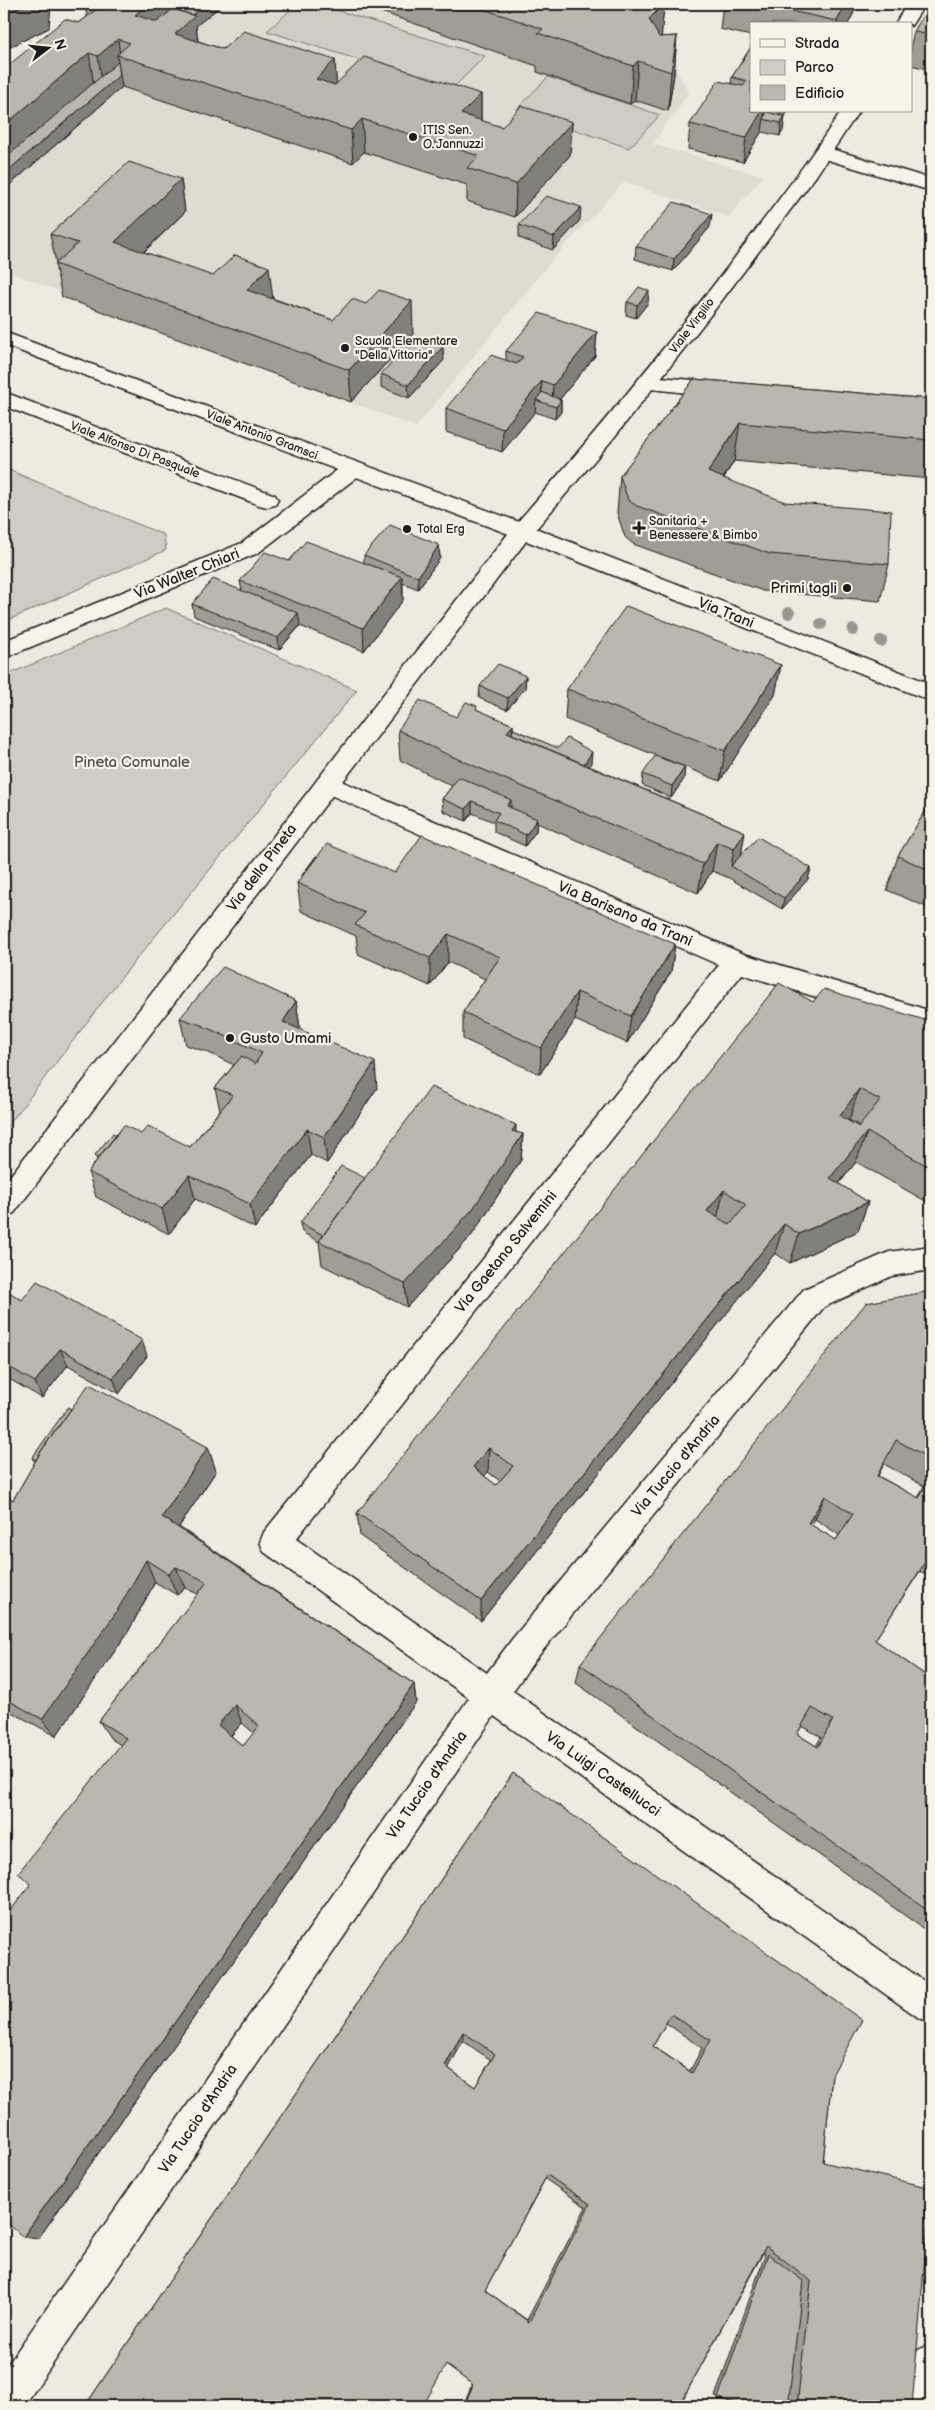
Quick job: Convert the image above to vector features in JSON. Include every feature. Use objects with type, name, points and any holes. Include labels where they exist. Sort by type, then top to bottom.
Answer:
[{"type":"street","points":[[905,22],[916,4]]},
{"type":"street","name":"Viale Virgilio","points":[[522,531],[649,383],[825,153],[849,112]]},
{"type":"street","points":[[825,153],[931,185]]},
{"type":"street","name":"Viale Antonio Gramsci","points":[[4,338],[522,531]]},
{"type":"street","points":[[649,383],[746,392]]},
{"type":"street","name":"Viale Alfonso Di Pasquale","points":[[4,399],[267,500]]},
{"type":"street","name":"Via Walter Chiari","points":[[4,650],[250,548],[353,469]]},
{"type":"street","name":"Via Trani","points":[[522,531],[931,693]]},
{"type":"street","name":"Via della Pineta","points":[[4,1205],[522,531]]},
{"type":"street","name":"Via Barisano da Trani","points":[[327,784],[737,962],[931,1022]]},
{"type":"street","name":"Via Gaetano Salvemini","points":[[275,1542],[737,962]]},
{"type":"street","name":"Via Tuccio d'Andria","points":[[4,2402],[491,1693],[524,1649],[814,1298],[889,1264],[931,1258]]},
{"type":"street","name":"Via Luigi Castellucci","points":[[275,1542],[931,2006]]},
{"type":"street","points":[[924,2406],[931,2363]]},
{"type":"shaded area","name":"ITIS Sen. O. Jannuzzi","points":[[105,4],[546,4],[661,43],[689,93],[652,144],[763,176],[729,217],[624,182],[553,259],[416,427],[4,270],[4,75],[15,78]]},
{"type":"green space","points":[[297,4],[316,4],[485,56],[452,89],[267,31]]},
{"type":"green space","points":[[548,77],[660,115],[629,148],[516,110]]},
{"type":"green space","points":[[4,468],[164,535],[166,550],[4,622]]},
{"type":"green space","name":"Pineta Comunale","points":[[166,608],[357,690],[117,983],[4,1131],[4,676]]},
{"type":"building","points":[[4,4],[26,4],[4,14]]},
{"type":"building","points":[[99,4],[148,4],[135,15],[157,22],[173,9],[195,16],[175,34],[223,49],[244,31],[335,60],[316,79],[335,85],[364,57],[481,94],[461,114],[502,127],[521,106],[572,122],[516,184],[467,168],[479,156],[362,119],[351,130],[117,55],[130,43],[118,39],[98,56],[89,53],[4,126],[4,69],[65,19],[79,23],[102,5]]},
{"type":"building","points":[[189,4],[206,4],[192,15],[180,11]]},
{"type":"building","points":[[469,4],[664,4],[649,19],[659,37],[677,36],[671,72],[638,61],[633,66],[538,33],[543,29]]},
{"type":"building","points":[[758,4],[846,4],[837,21]]},
{"type":"building","points":[[929,4],[931,4],[931,35],[914,32]]},
{"type":"building","points":[[750,49],[750,112],[761,112],[746,138],[690,124],[718,81],[743,86],[747,81],[732,77]]},
{"type":"building","points":[[118,62],[120,75],[4,174],[4,159]]},
{"type":"building","points":[[767,112],[785,117],[781,123],[763,119]]},
{"type":"building","points":[[129,162],[181,179],[115,242],[213,276],[235,255],[269,267],[247,290],[333,320],[352,299],[366,304],[379,290],[412,301],[349,370],[55,264],[78,243],[50,234]]},
{"type":"building","points":[[546,196],[581,207],[554,237],[519,225]]},
{"type":"building","points":[[674,202],[712,214],[674,259],[636,246]]},
{"type":"building","points":[[639,287],[649,291],[637,305],[627,302]]},
{"type":"building","points":[[539,313],[597,332],[553,385],[542,381],[503,429],[446,408],[491,355],[517,364],[523,357],[506,351]]},
{"type":"building","points":[[416,337],[443,347],[408,385],[381,374]]},
{"type":"building","points":[[694,379],[931,399],[931,440],[740,423],[708,472],[785,502],[891,511],[889,564],[770,554],[637,506],[628,500],[620,476]]},
{"type":"building","points":[[542,392],[561,400],[556,407],[536,400]]},
{"type":"building","points":[[390,525],[439,545],[418,577],[364,555]]},
{"type":"building","points":[[306,541],[402,577],[363,628],[240,581],[265,552],[289,561]]},
{"type":"building","points":[[213,579],[298,613],[278,638],[192,604]]},
{"type":"building","points":[[626,606],[781,665],[725,751],[567,689]]},
{"type":"building","points":[[498,664],[526,676],[508,698],[480,686]]},
{"type":"building","points":[[420,700],[456,717],[466,702],[477,706],[476,709],[513,725],[507,732],[745,832],[734,849],[717,842],[703,864],[442,752],[398,730]]},
{"type":"building","points":[[513,729],[558,748],[567,738],[592,752],[584,764],[512,734]]},
{"type":"building","points":[[655,756],[685,767],[672,786],[643,774]]},
{"type":"building","points":[[459,777],[511,800],[507,806],[537,819],[526,835],[494,820],[499,813],[472,801],[466,809],[442,799]]},
{"type":"building","points":[[931,802],[931,871],[898,856]]},
{"type":"building","points":[[422,835],[675,944],[631,1016],[577,992],[541,1048],[463,1012],[500,957],[448,934],[430,958],[355,925],[365,913],[297,883],[327,844],[395,873]]},
{"type":"building","points":[[758,837],[811,868],[784,898],[731,866]]},
{"type":"building","points":[[316,856],[317,856],[302,875]]},
{"type":"building","points":[[223,967],[296,1001],[283,1022],[375,1062],[324,1137],[307,1129],[250,1204],[189,1175],[162,1209],[88,1172],[124,1125],[141,1134],[148,1126],[190,1147],[233,1095],[215,1088],[242,1056],[255,1064],[262,1053],[201,1025],[180,1018]]},
{"type":"building","points":[[779,983],[813,1002],[824,989],[931,1022],[931,1168],[867,1132],[830,1178],[868,1202],[799,1234],[784,1224],[481,1601],[357,1513]],"holes":[[[859,1089],[880,1100],[859,1127],[840,1116]],[[724,1190],[746,1205],[730,1225],[707,1211]],[[489,1448],[513,1466],[496,1485],[473,1467]]]},
{"type":"building","points":[[431,1087],[516,1125],[512,1131],[523,1134],[472,1210],[405,1284],[319,1241]]},
{"type":"building","points":[[113,1133],[116,1135],[99,1157],[95,1155]]},
{"type":"building","points":[[341,1166],[365,1178],[323,1235],[300,1223]]},
{"type":"building","points":[[37,1281],[142,1340],[113,1378],[60,1349],[35,1382],[4,1364],[4,1292],[6,1290],[22,1300]]},
{"type":"building","points":[[931,1291],[931,1459],[896,1440],[877,1476],[919,1498],[931,1474],[931,1553],[875,1640],[931,1679],[931,1912],[580,1664],[866,1303]],"holes":[[[825,1496],[853,1514],[836,1540],[808,1523]],[[812,1708],[833,1720],[818,1747],[797,1734]]]},
{"type":"building","points":[[89,1384],[208,1447],[162,1517],[414,1684],[23,2237],[4,2220],[4,1919],[31,1884],[18,1873],[126,1738],[99,1721],[207,1582],[176,1567],[168,1574],[146,1560],[117,1611],[42,1719],[4,1698],[4,1495],[13,1500],[41,1451]],"holes":[[[235,1705],[259,1726],[243,1746],[218,1725]]]},
{"type":"building","points":[[68,1407],[71,1409],[36,1460],[32,1458]]},
{"type":"building","points":[[513,1773],[862,2020],[832,2075],[823,2162],[931,2188],[912,2406],[797,2406],[811,2281],[766,2246],[679,2406],[464,2406],[473,2385],[446,2365],[423,2406],[85,2406]],"holes":[[[671,2014],[710,2040],[692,2073],[653,2046]],[[463,2032],[495,2054],[475,2087],[445,2066]],[[547,2175],[590,2204],[529,2322],[485,2290]]]},
{"type":"building","points":[[768,2254],[803,2281],[788,2406],[744,2406],[718,2398]]},
{"type":"place","name":"ITIS Sen. O. Jannuzzi","points":[[413,137]]},
{"type":"place","name":"Scuola Elementare \"Della Vittoria\"","points":[[345,348]]},
{"type":"place","name":"Sanitaria + Benessere & Bimbo","points":[[639,528]]},
{"type":"place","name":"Total Erg","points":[[407,529]]},
{"type":"place","name":"Primi tagli","points":[[847,588]]},
{"type":"place","name":"Gusto Umami","points":[[230,1038]]}]
